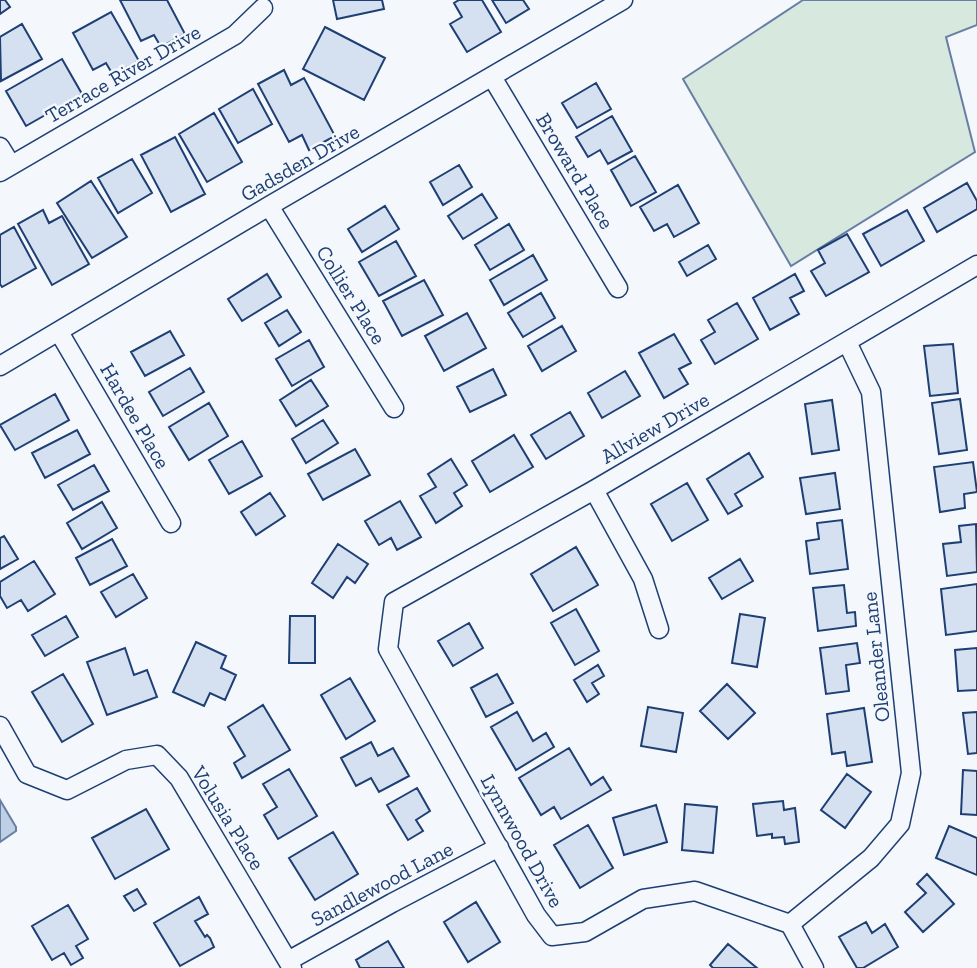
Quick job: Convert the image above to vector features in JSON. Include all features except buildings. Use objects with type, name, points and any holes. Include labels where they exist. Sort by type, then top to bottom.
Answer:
[{"type":"street","name":"Gadsden Drive","points":[[0,366],[623,0]]},
{"type":"street","name":"Terrace River Drive","points":[[6,169],[235,35],[263,8]]},
{"type":"street","name":"Broward Place","points":[[492,77],[618,288]]},
{"type":"street","points":[[0,147],[6,169]]},
{"type":"street","name":"Collier Place","points":[[269,206],[394,408]]},
{"type":"street","name":"Allview Drive","points":[[388,649],[394,602],[594,491],[977,265]]},
{"type":"street","name":"Hardee Place","points":[[59,332],[171,523]]},
{"type":"street","name":"Oleander Lane","points":[[790,925],[871,858],[900,824],[911,773],[871,392],[847,342]]},
{"type":"street","points":[[594,491],[643,579],[659,629]]},
{"type":"street","name":"Lynnwood Drive","points":[[388,649],[536,915],[552,936],[585,932],[643,899],[695,891],[790,925]]},
{"type":"street","name":"Volusia Place","points":[[0,726],[27,774],[66,790],[126,760],[157,755],[179,778],[290,964]]},
{"type":"street","name":"Sandlewood Lane","points":[[290,964],[392,903],[499,847]]},
{"type":"street","points":[[790,925],[814,968]]},
{"type":"shaded area","points":[[803,0],[977,0],[977,25],[946,37],[975,152],[791,266],[683,79]]},
{"type":"water","points":[[0,800],[16,831],[0,842]]}]
